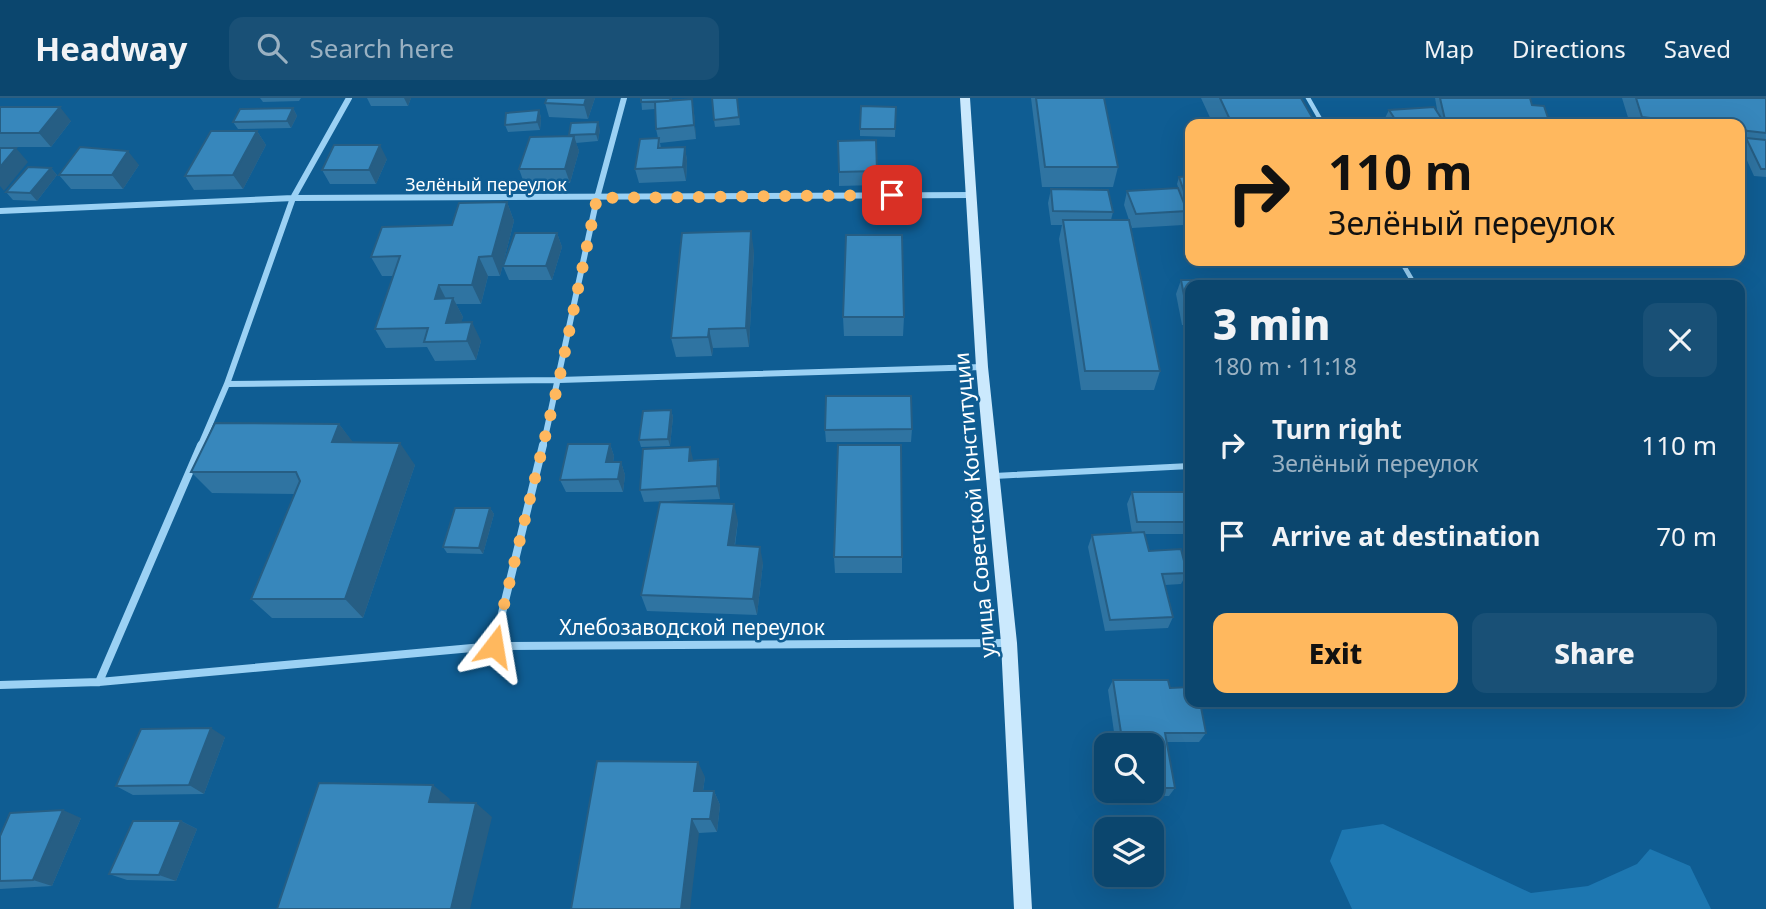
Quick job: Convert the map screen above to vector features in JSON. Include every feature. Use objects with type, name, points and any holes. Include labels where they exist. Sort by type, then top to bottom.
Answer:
[{"type":"main road","name":"улица Советской Конституции","points":[[965,98],[982,367],[1009,643],[1023,909]]},
{"type":"street","points":[[100,682],[227,384],[293,198],[349,98]]},
{"type":"street","points":[[494,646],[559,380],[597,198],[624,98]]},
{"type":"street","name":"Зелёный переулок","points":[[0,211],[293,198],[972,195]]},
{"type":"street","points":[[227,384],[559,380],[982,367]]},
{"type":"street","name":"Хлебозаводской переулок","points":[[0,685],[100,682],[494,646],[1009,643]]},
{"type":"lane","points":[[1308,98],[1320,119]]},
{"type":"lane","points":[[992,476],[1185,466]]},
{"type":"shaded area","points":[[1383,824],[1531,893],[1588,886],[1637,864],[1650,849],[1690,866],[1711,909],[1352,909],[1330,861],[1342,830]]},
{"type":"building","points":[[547,98],[586,98],[584,105],[545,103]]},
{"type":"building","points":[[641,98],[671,98],[670,101],[641,102]]},
{"type":"building","points":[[712,98],[737,98],[739,117],[714,120]]},
{"type":"building","points":[[1036,98],[1104,98],[1118,167],[1045,167]]},
{"type":"building","points":[[1220,98],[1301,98],[1313,119],[1230,119]]},
{"type":"building","points":[[1440,98],[1530,98],[1532,105],[1544,106],[1548,119],[1445,119]]},
{"type":"building","points":[[1636,98],[1766,98],[1766,133],[1745,131],[1745,119],[1642,117]]},
{"type":"building","points":[[692,99],[694,125],[656,129],[655,102]]},
{"type":"building","points":[[861,106],[896,107],[895,129],[860,129]]},
{"type":"building","points":[[0,107],[60,107],[39,133],[0,133]]},
{"type":"building","points":[[1434,107],[1442,119],[1395,119],[1389,110]]},
{"type":"building","points":[[293,108],[287,121],[233,122],[240,109]]},
{"type":"building","points":[[539,110],[537,122],[505,125],[506,113]]},
{"type":"building","points":[[598,122],[596,134],[569,135],[571,123]]},
{"type":"building","points":[[211,131],[257,131],[233,175],[185,176]]},
{"type":"building","points":[[574,136],[565,169],[519,169],[530,137]]},
{"type":"building","points":[[659,138],[658,148],[685,147],[683,167],[635,169],[640,139]]},
{"type":"building","points":[[1746,138],[1766,140],[1766,169],[1761,169]]},
{"type":"building","points":[[876,140],[877,171],[839,172],[838,141]]},
{"type":"building","points":[[334,145],[380,145],[369,170],[322,170]]},
{"type":"building","points":[[80,147],[128,151],[112,175],[59,175]]},
{"type":"building","points":[[0,148],[16,148],[0,167]]},
{"type":"building","points":[[28,167],[51,168],[30,193],[6,192]]},
{"type":"building","points":[[1185,176],[1185,194],[1179,177]]},
{"type":"building","points":[[1178,188],[1185,211],[1136,214],[1127,191]]},
{"type":"building","points":[[1051,189],[1108,190],[1113,212],[1053,211]]},
{"type":"building","points":[[507,202],[492,256],[479,257],[472,285],[439,285],[435,299],[453,298],[446,323],[472,322],[467,341],[424,342],[428,328],[375,329],[400,256],[371,257],[382,227],[452,225],[459,203]]},
{"type":"building","points":[[1063,220],[1129,220],[1160,371],[1085,371]]},
{"type":"building","points":[[751,231],[746,328],[709,329],[708,337],[671,338],[682,233]]},
{"type":"building","points":[[515,233],[557,233],[546,266],[503,266]]},
{"type":"building","points":[[846,235],[902,235],[904,317],[843,317]]},
{"type":"building","points":[[1181,280],[1185,280],[1185,301]]},
{"type":"building","points":[[826,396],[911,396],[912,429],[825,430]]},
{"type":"building","points":[[671,410],[668,439],[639,440],[643,411]]},
{"type":"building","points":[[215,423],[339,424],[332,442],[400,443],[345,599],[251,599],[300,481],[296,472],[191,472]]},
{"type":"building","points":[[568,444],[610,444],[606,462],[621,462],[618,479],[560,480]]},
{"type":"building","points":[[838,445],[901,445],[902,557],[834,557]]},
{"type":"building","points":[[690,447],[689,461],[718,459],[717,486],[640,490],[643,449]]},
{"type":"building","points":[[1132,492],[1184,492],[1185,522],[1137,522]]},
{"type":"building","points":[[660,502],[734,504],[728,545],[760,547],[753,599],[641,595]]},
{"type":"building","points":[[455,508],[490,508],[479,548],[443,547]]},
{"type":"building","points":[[1144,532],[1149,551],[1181,549],[1185,573],[1162,574],[1173,617],[1110,620],[1092,535]]},
{"type":"building","points":[[1113,680],[1168,680],[1170,688],[1185,687],[1185,707],[1201,707],[1206,733],[1165,733],[1175,788],[1164,788],[1164,733],[1121,733]]},
{"type":"building","points":[[211,728],[189,785],[116,786],[141,729]]},
{"type":"building","points":[[597,761],[698,762],[694,791],[714,791],[710,819],[692,819],[681,909],[571,909]]},
{"type":"building","points":[[319,783],[433,785],[429,802],[476,803],[451,909],[277,909]]},
{"type":"building","points":[[63,810],[33,880],[0,881],[0,836],[10,813]]},
{"type":"building","points":[[133,821],[181,821],[159,875],[109,874]]},
{"type":"route","points":[[494,646],[559,380],[597,198],[892,195]]}]
